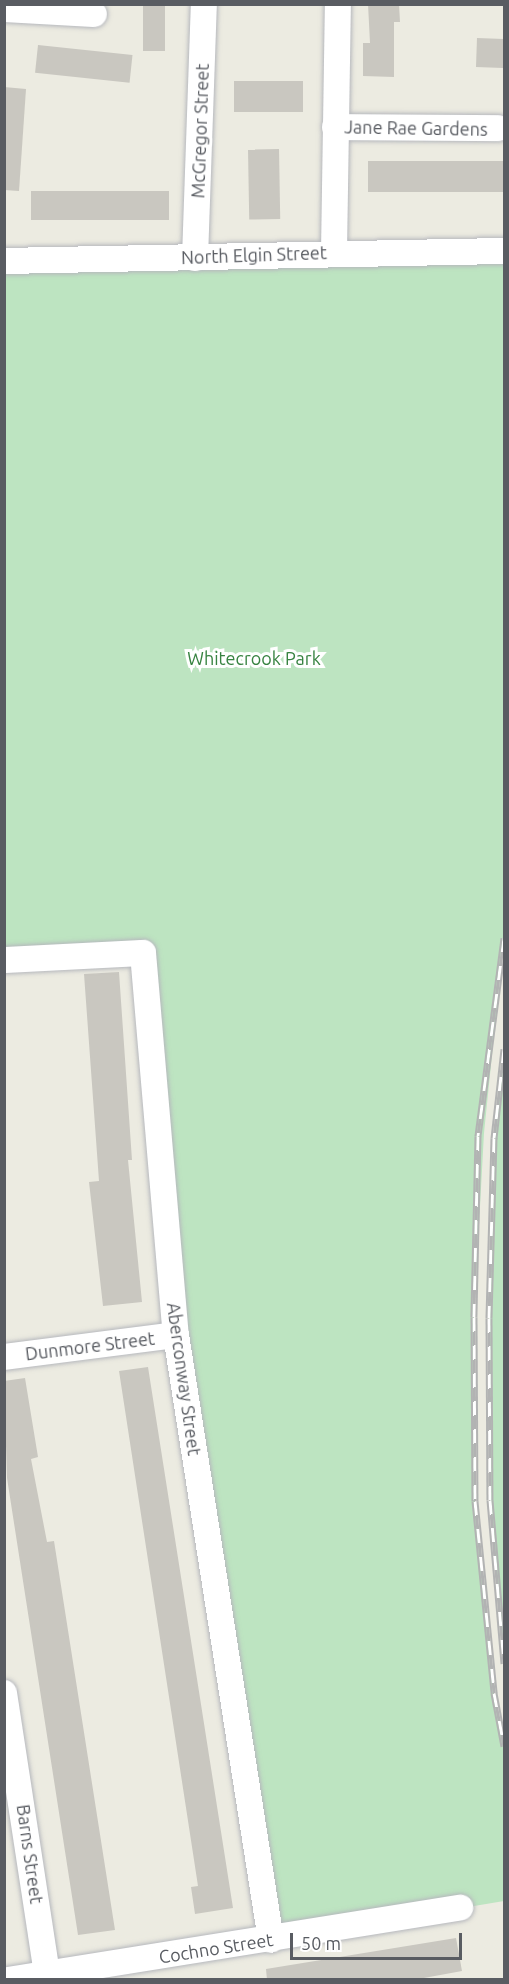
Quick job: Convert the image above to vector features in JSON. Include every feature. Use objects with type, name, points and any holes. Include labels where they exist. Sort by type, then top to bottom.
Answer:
[{"type":"street","name":"McGregor Street","points":[[195,258],[204,4]]},
{"type":"street","name":"Jane Rae Gardens","points":[[334,252],[338,4]]},
{"type":"street","points":[[4,9],[94,14]]},
{"type":"street","name":"Jane Rae Gardens","points":[[335,127],[498,128]]},
{"type":"street","name":"North Elgin Street","points":[[4,261],[195,258],[334,252],[504,251]]},
{"type":"street","name":"Aberconway Street","points":[[4,960],[143,953],[176,1335],[271,1940]]},
{"type":"street","name":"Dunmore Street","points":[[4,1357],[176,1335]]},
{"type":"street","name":"Barns Street","points":[[4,1693],[47,1977]]},
{"type":"street","name":"Cochno Street","points":[[8,1980],[47,1977],[460,1908]]},
{"type":"green space","name":"Whitecrook Park","points":[[504,251],[504,938],[484,1133],[474,1317],[475,1501],[494,1693],[504,1746],[504,1901],[271,1940],[223,1641],[143,953],[5,960],[5,261]]},
{"type":"green space","points":[[504,1049],[504,1663],[490,1500],[489,1318],[494,1138]]},
{"type":"building","points":[[143,4],[165,4],[165,51],[143,51]]},
{"type":"building","points":[[368,4],[399,4],[400,22],[394,22],[394,77],[363,76],[363,43],[370,43]]},
{"type":"building","points":[[477,38],[504,39],[503,68],[476,67]]},
{"type":"building","points":[[38,45],[132,55],[130,83],[35,73]]},
{"type":"building","points":[[234,81],[303,81],[303,112],[234,112]]},
{"type":"building","points":[[4,87],[26,89],[19,191],[4,190]]},
{"type":"building","points":[[279,149],[280,219],[249,220],[248,150]]},
{"type":"building","points":[[368,161],[504,161],[504,192],[368,192]]},
{"type":"building","points":[[31,191],[169,191],[169,220],[31,220]]},
{"type":"building","points":[[119,972],[132,1160],[128,1160],[142,1302],[103,1306],[89,1182],[99,1181],[84,974]]},
{"type":"building","points":[[148,1367],[233,1908],[195,1914],[191,1887],[198,1886],[119,1371]]},
{"type":"building","points":[[25,1378],[38,1457],[31,1459],[47,1542],[54,1541],[115,1930],[78,1935],[7,1478],[4,1381]]},
{"type":"building","points":[[456,1938],[462,1971],[413,1980],[267,1980],[266,1969]]},
{"type":"railway","points":[[504,938],[478,1136],[474,1317],[475,1501],[494,1693],[504,1746]]},
{"type":"railway","points":[[504,1049],[494,1138],[489,1318],[490,1500],[504,1663]]}]
